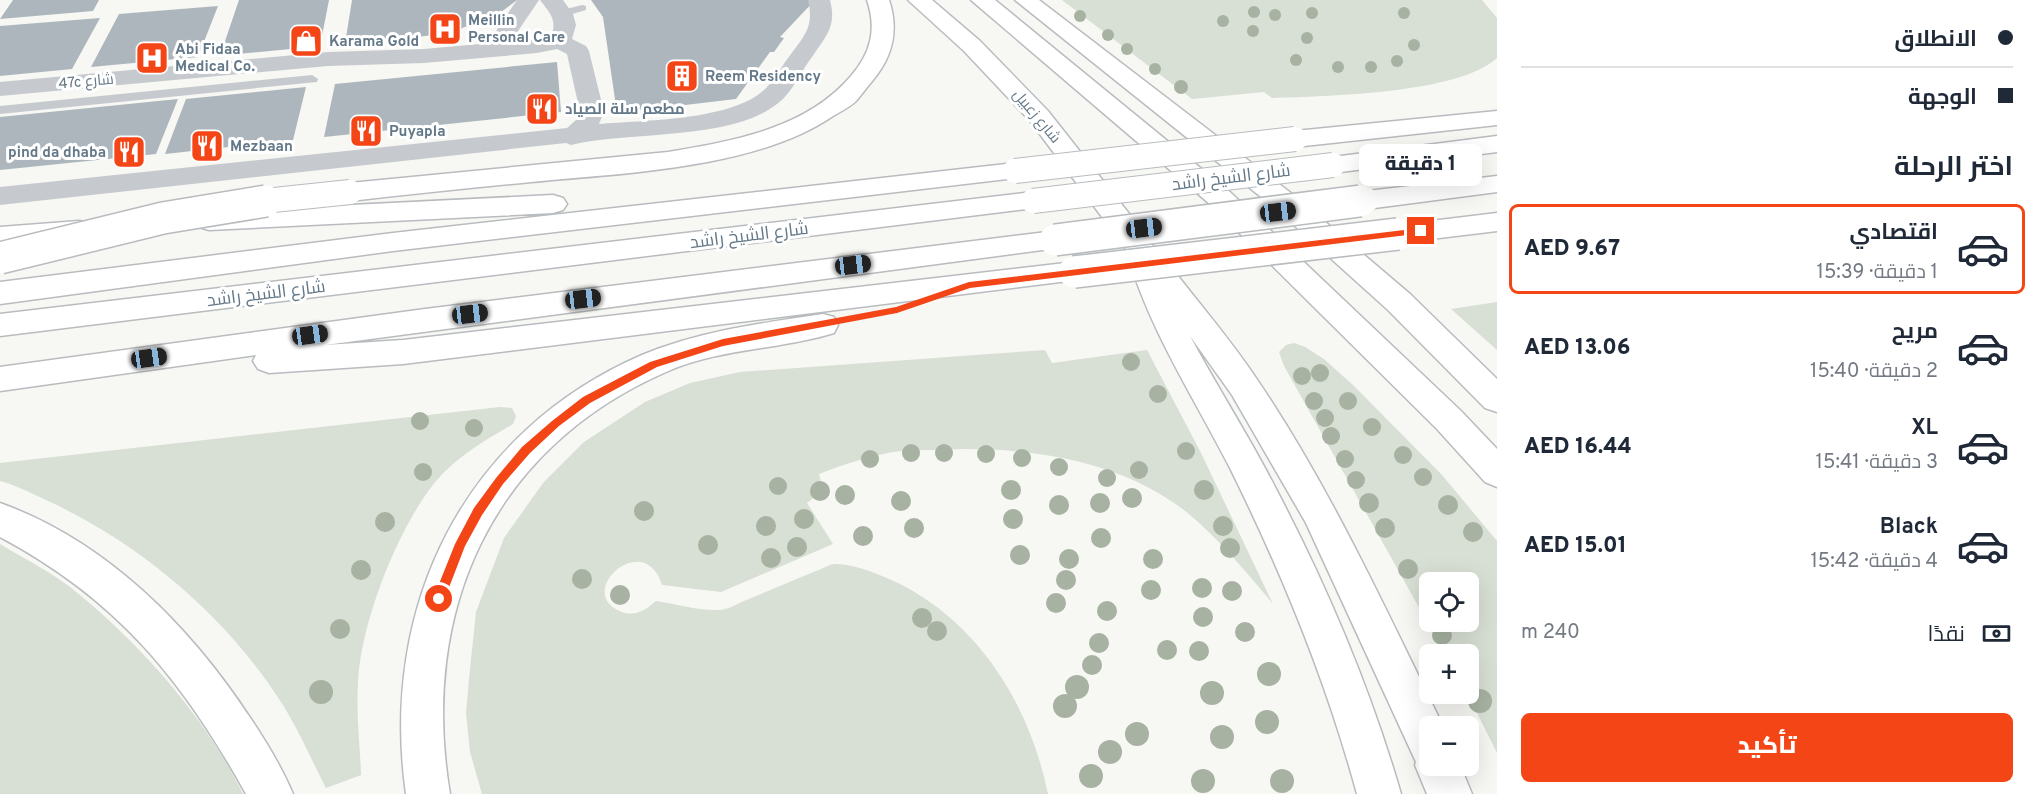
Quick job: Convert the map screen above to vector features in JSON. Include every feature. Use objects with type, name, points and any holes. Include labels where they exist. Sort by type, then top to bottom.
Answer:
[{"type":"main road","points":[[0,258],[99,232],[188,213],[264,201],[693,156],[742,146],[778,134],[824,112],[843,99],[869,72],[880,50],[885,28],[878,0]]},
{"type":"main road","name":"شارع زعبيل","points":[[919,0],[972,46],[1039,116],[1244,386],[1320,515],[1419,723]]},
{"type":"main road","points":[[982,0],[1221,199],[1449,420],[1497,472]]},
{"type":"main road","points":[[1026,0],[1233,161],[1342,250],[1399,302],[1497,399]]},
{"type":"main road","points":[[1044,0],[1195,119],[1233,161]]},
{"type":"main road","points":[[1345,134],[1497,102]]},
{"type":"main road","points":[[0,292],[382,243],[1497,118]]},
{"type":"main road","name":"شارع الشيخ راشد","points":[[0,325],[1497,144]]},
{"type":"main road","points":[[0,379],[425,320],[1497,184]]},
{"type":"main road","points":[[0,236],[220,220],[632,199],[691,198],[749,202]]},
{"type":"main road","points":[[126,361],[263,361],[391,353],[1497,222]]},
{"type":"main road","points":[[1139,246],[1144,267],[1163,314],[1251,476],[1312,605],[1358,722],[1379,794]]},
{"type":"main road","points":[[428,794],[422,755],[420,702],[424,660],[444,580],[478,511],[526,450],[555,423],[586,400],[653,364],[723,342],[897,310],[969,285]]},
{"type":"main road","points":[[0,519],[31,533],[74,559],[119,593],[161,633],[201,680],[239,735],[271,794]]},
{"type":"main road","points":[[1442,776],[1450,794]]},
{"type":"street","points":[[526,47],[512,42],[507,31],[528,0]]},
{"type":"street","points":[[0,196],[571,137],[721,119],[753,109],[775,93],[818,32],[823,16],[819,0]]},
{"type":"street","points":[[565,7],[566,29],[559,41],[578,51],[592,112],[587,124],[571,137]]},
{"type":"street","name":"47c شارع","points":[[0,89],[167,83],[387,55],[468,38],[509,25]]},
{"type":"street","name":"47c شارع","points":[[387,55],[424,56],[537,47],[559,41]]},
{"type":"lane","points":[[0,110],[167,83],[312,79]]},
{"type":"shaded area","points":[[1062,0],[1482,0],[1497,18],[1497,58],[1478,70],[1453,79],[1390,91],[1272,98],[1264,92],[1192,99]]},
{"type":"shaded area","points":[[1497,302],[1497,350],[1451,309]]},
{"type":"shaded area","points":[[1294,343],[1324,359],[1442,475],[1497,541],[1497,753],[1472,704],[1479,704],[1479,644],[1439,644],[1433,632],[1479,632],[1479,572],[1419,572],[1419,607],[1284,366],[1279,352],[1286,345]]},
{"type":"shaded area","points":[[1045,350],[1052,363],[1147,350],[1201,453],[1273,604],[1212,535],[1189,514],[1162,495],[1101,468],[1068,459],[1034,453],[967,449],[893,452],[856,461],[819,474],[823,490],[807,503],[833,544],[721,592],[662,585],[653,569],[641,562],[628,563],[616,570],[608,580],[605,592],[609,603],[622,612],[632,614],[656,601],[704,609],[725,609],[835,564],[862,569],[902,585],[931,602],[956,623],[979,647],[998,673],[1029,731],[1048,794],[482,794],[470,752],[466,713],[476,612],[504,538],[543,483],[584,442],[645,402],[690,383],[740,372]]},
{"type":"shaded area","points":[[500,407],[512,408],[516,416],[513,424],[472,449],[444,472],[422,500],[395,550],[374,605],[360,659],[357,706],[361,775],[326,788],[286,709],[257,668],[205,610],[146,559],[113,537],[46,500],[0,481],[0,463]]},
{"type":"shaded area","points":[[0,544],[70,587],[145,656],[210,736],[243,794],[0,794]]},
{"type":"building","points":[[13,0],[99,0],[93,11],[0,19]]},
{"type":"building","points":[[239,0],[329,0],[321,41],[312,47],[237,54],[223,47]]},
{"type":"building","points":[[352,0],[517,0],[484,25],[464,27],[455,33],[345,44]]},
{"type":"building","name":"Reem Residency","points":[[591,0],[815,0],[780,37],[784,38],[774,52],[770,52],[736,99],[617,113],[603,17]]},
{"type":"building","points":[[218,6],[198,57],[91,67],[119,14]]},
{"type":"building","points":[[100,18],[72,69],[0,76],[0,26]]},
{"type":"building","points":[[557,62],[561,112],[324,137],[335,84]]},
{"type":"building","points":[[306,87],[293,140],[165,154],[186,99]]},
{"type":"building","points":[[178,99],[156,154],[0,170],[0,117]]},
{"type":"place","name":"Meillin Personal Care","points":[[445,29]]},
{"type":"place","name":"Karama Gold","points":[[306,41]]},
{"type":"place","name":"Abi Fidaa Medical Co.","points":[[152,58]]},
{"type":"place","name":"Reem Residency","points":[[682,76]]},
{"type":"place","name":"مطعم سلة الصياد","points":[[542,109]]},
{"type":"place","name":"Puyapla","points":[[366,131]]},
{"type":"place","name":"Mezbaan","points":[[207,146]]},
{"type":"place","name":"pind da dhaba","points":[[129,152]]},
{"type":"route","points":[[439,599],[444,580],[478,511],[526,450],[555,423],[586,400],[619,380],[653,364],[723,342],[897,310],[923,303],[969,285],[1421,231]]}]
